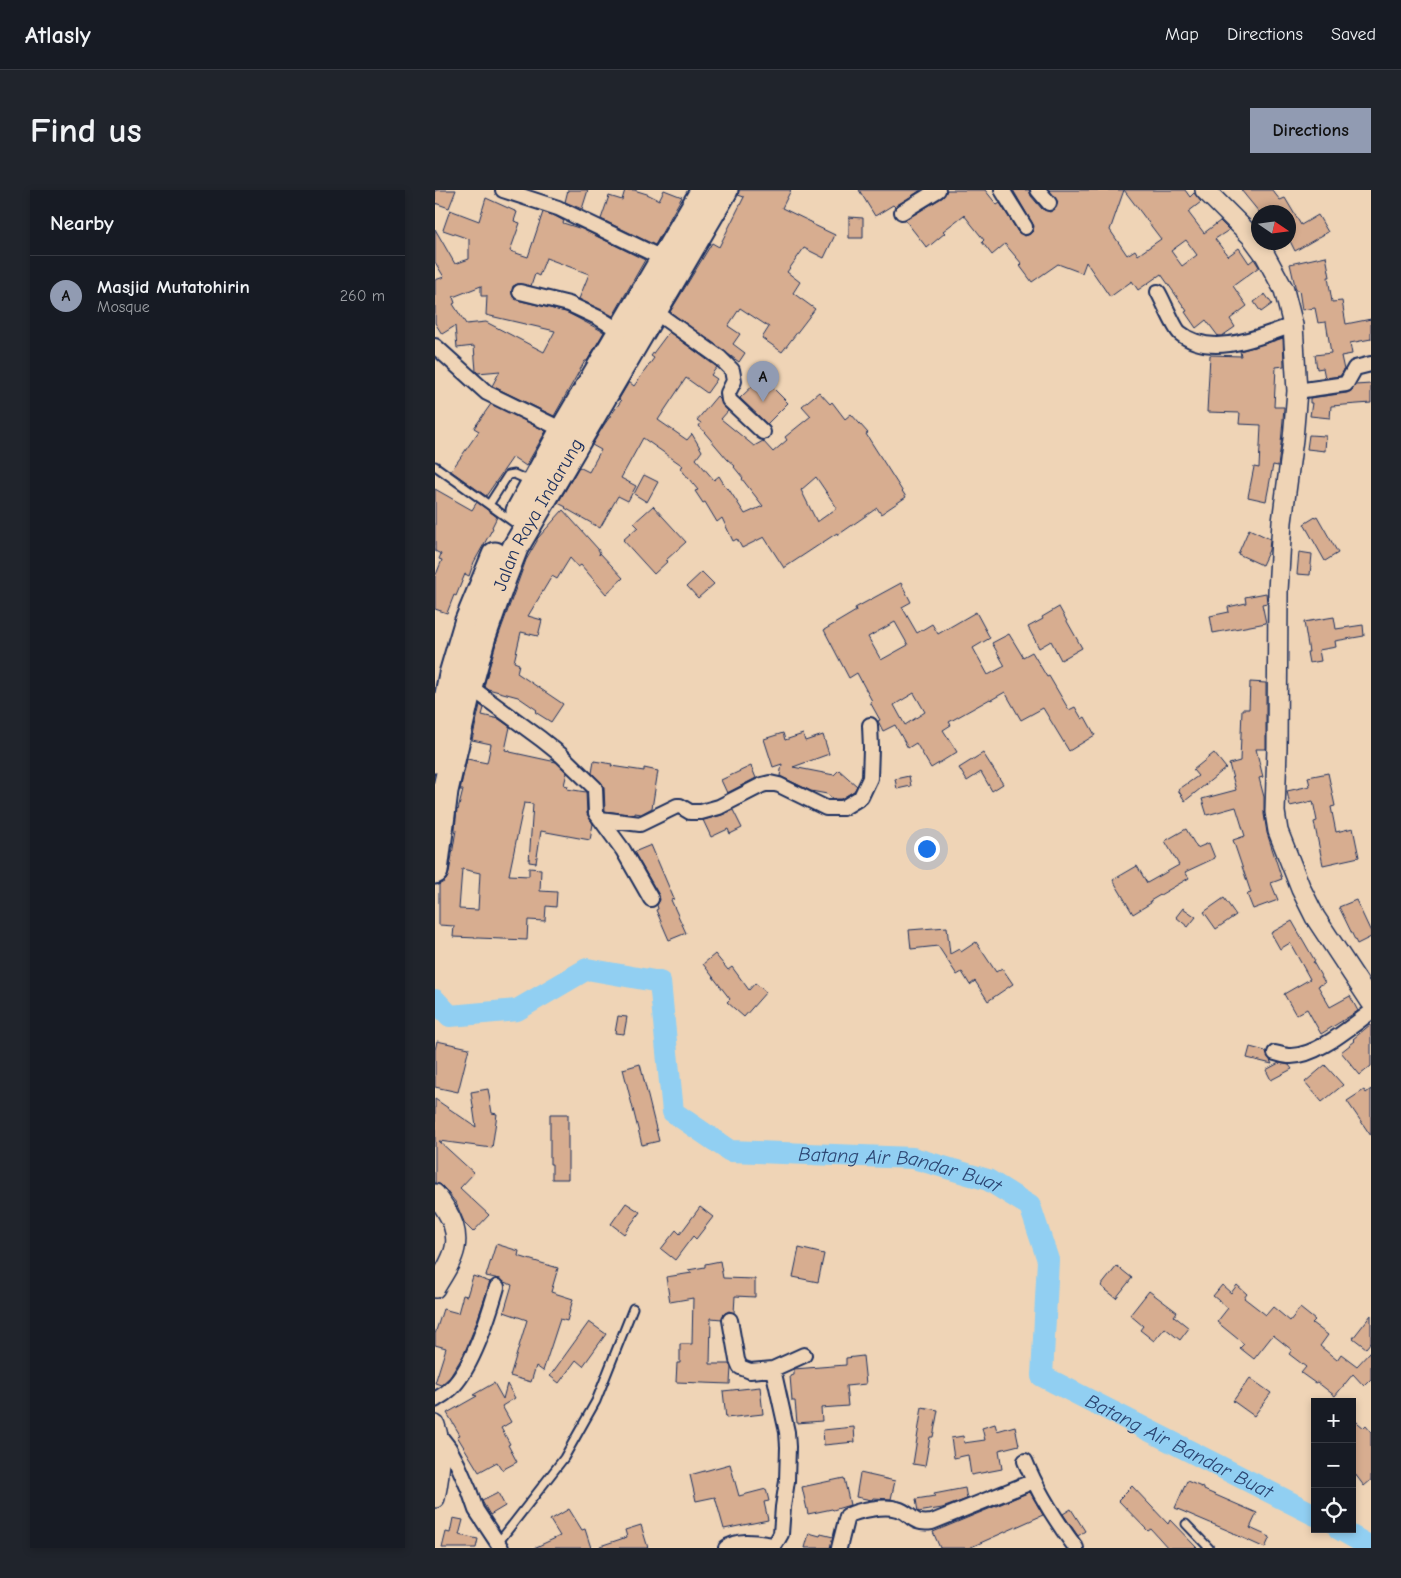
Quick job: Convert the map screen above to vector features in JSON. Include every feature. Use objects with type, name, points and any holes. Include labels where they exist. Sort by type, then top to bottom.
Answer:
[{"type":"highway","name":"Jalan Raya Indarung","points":[[435,871],[467,623],[491,562],[563,430],[704,190]]},
{"type":"highway","name":"Jalan Raya Indarung","points":[[435,760],[461,680],[483,636],[515,548],[725,190]]},
{"type":"street","points":[[503,190],[558,208],[664,258]]},
{"type":"street","points":[[902,212],[938,190]]},
{"type":"street","points":[[1002,190],[1025,227]]},
{"type":"street","points":[[1038,190],[1049,203]]},
{"type":"street","points":[[1205,190],[1251,236],[1265,255],[1284,290],[1293,325],[1297,390],[1277,591],[1275,812],[1278,831],[1301,889],[1315,917],[1371,1002]]},
{"type":"street","points":[[520,292],[569,304],[621,331]]},
{"type":"street","points":[[1158,292],[1179,332],[1197,342],[1219,345],[1243,342],[1293,325]]},
{"type":"street","points":[[655,311],[720,358],[733,370],[734,381],[728,393],[729,400],[763,432]]},
{"type":"street","points":[[435,346],[487,393],[563,430]]},
{"type":"street","points":[[1297,390],[1345,384],[1355,368],[1371,364]]},
{"type":"street","points":[[461,680],[548,744],[595,788],[595,808],[600,820],[623,850],[651,899]]},
{"type":"street","points":[[600,820],[640,824],[677,806],[690,812],[701,812],[719,807],[762,785],[770,783],[779,785],[826,808],[843,808],[861,797],[869,778],[870,725]]},
{"type":"street","points":[[1275,1053],[1299,1056],[1314,1051],[1371,1012]]},
{"type":"street","points":[[435,1194],[453,1223],[457,1237],[452,1259],[435,1288]]},
{"type":"street","points":[[435,1400],[449,1391],[467,1367],[489,1315],[497,1286]]},
{"type":"street","points":[[730,1320],[740,1367],[750,1371],[773,1369],[804,1355]]},
{"type":"street","points":[[726,1548],[733,1543],[739,1542],[774,1546],[781,1534],[787,1481],[788,1447],[787,1432],[773,1369]]},
{"type":"street","points":[[437,1430],[449,1448],[469,1490],[476,1510],[500,1546]]},
{"type":"street","points":[[435,1498],[440,1458],[437,1430]]},
{"type":"street","points":[[1025,1462],[1063,1531],[1076,1548]]},
{"type":"street","points":[[839,1548],[847,1516],[855,1512],[888,1508],[897,1509],[915,1521],[923,1523],[932,1522],[1034,1481]]},
{"type":"lane","points":[[435,466],[513,522]]},
{"type":"lane","points":[[489,503],[508,475],[514,474],[534,482]]},
{"type":"lane","points":[[500,1546],[565,1458],[595,1401],[633,1308]]},
{"type":"lane","points":[[1186,1524],[1209,1548]]},
{"type":"building","points":[[435,190],[456,190],[449,208],[435,203]]},
{"type":"building","points":[[568,190],[588,190],[582,209],[565,202]]},
{"type":"building","points":[[625,190],[634,190],[659,200],[664,190],[682,197],[655,245],[601,219],[609,196],[622,200]]},
{"type":"building","points":[[739,190],[791,190],[782,208],[835,235],[824,258],[804,248],[787,272],[800,282],[793,293],[815,309],[782,352],[762,338],[769,327],[740,308],[728,326],[740,334],[733,344],[745,353],[739,362],[670,312],[712,243],[719,247],[744,197],[738,195]]},
{"type":"building","points":[[859,190],[921,190],[895,207],[893,205],[875,216]]},
{"type":"building","points":[[947,190],[985,190],[997,205],[1000,203],[1018,232],[1025,236],[1033,231],[1034,226],[1013,190],[1029,190],[1031,196],[1042,209],[1050,212],[1055,209],[1058,202],[1049,190],[1124,190],[1185,190],[1190,197],[1194,193],[1201,202],[1188,212],[1204,233],[1220,221],[1229,230],[1215,239],[1228,256],[1239,248],[1249,263],[1254,259],[1259,267],[1233,286],[1247,306],[1230,319],[1235,327],[1222,336],[1218,336],[1206,320],[1196,328],[1185,312],[1187,311],[1161,274],[1138,290],[1132,281],[1110,297],[1086,262],[1082,273],[1058,264],[1032,282],[1020,266],[1022,264],[1005,244],[992,255],[982,242],[984,240],[964,215],[943,231],[945,233],[927,248],[905,220],[943,197]],"holes":[[[1124,190],[1161,239],[1138,255],[1135,250],[1127,255],[1110,230]],[[1186,240],[1197,255],[1182,266],[1171,251]]]},
{"type":"building","points":[[1241,190],[1272,190],[1280,200],[1285,198],[1289,205],[1253,205]]},
{"type":"building","points":[[486,198],[517,212],[514,221],[520,223],[510,251],[528,257],[543,212],[645,260],[613,316],[579,299],[589,274],[546,258],[539,276],[535,274],[531,286],[518,284],[513,286],[512,294],[517,300],[566,312],[604,332],[554,416],[492,386],[500,371],[478,373],[476,371],[474,346],[457,348],[455,326],[442,334],[435,323],[435,280],[444,277],[435,262],[435,229],[455,264],[469,259],[469,239],[443,230],[450,210],[479,221]],"holes":[[[481,286],[481,296],[487,296],[486,315],[555,331],[544,352],[486,322],[466,324],[453,304],[455,303],[453,297]]]},
{"type":"building","points":[[1318,215],[1328,232],[1295,251],[1296,217],[1301,225]]},
{"type":"building","points":[[849,217],[863,218],[863,238],[849,238]]},
{"type":"building","points":[[1326,256],[1332,302],[1342,301],[1346,324],[1371,319],[1371,339],[1350,343],[1352,354],[1341,356],[1344,370],[1340,376],[1325,378],[1323,368],[1317,369],[1315,355],[1331,353],[1326,322],[1318,323],[1315,308],[1302,310],[1299,290],[1296,290],[1290,264]]},
{"type":"building","points":[[1265,294],[1272,304],[1261,312],[1254,302]]},
{"type":"building","points":[[669,332],[717,367],[711,375],[717,379],[707,393],[686,378],[658,420],[687,440],[692,434],[702,451],[696,459],[714,480],[719,476],[745,514],[763,506],[742,479],[735,466],[699,426],[701,423],[697,420],[717,396],[728,411],[721,419],[754,446],[763,441],[773,452],[787,440],[785,437],[811,416],[802,406],[819,392],[830,404],[832,402],[845,419],[851,414],[868,433],[866,434],[906,497],[881,514],[877,508],[838,535],[837,533],[784,568],[764,537],[742,548],[737,539],[733,541],[722,518],[717,522],[705,502],[703,503],[695,491],[698,490],[680,468],[683,466],[643,438],[621,478],[636,486],[628,501],[618,496],[600,528],[558,503],[579,467],[589,472],[601,450],[592,445],[621,401],[619,399],[629,382],[634,386],[654,358],[651,356]],"holes":[[[816,477],[837,508],[817,522],[801,490]]]},
{"type":"building","points":[[1283,338],[1284,366],[1276,367],[1274,407],[1284,407],[1281,444],[1278,466],[1273,465],[1266,501],[1248,497],[1254,467],[1259,468],[1261,425],[1239,424],[1240,413],[1207,412],[1210,355],[1241,356],[1240,351]]},
{"type":"building","points":[[762,377],[788,403],[767,424],[740,398]]},
{"type":"building","points":[[1371,384],[1371,403],[1331,406],[1330,418],[1310,416],[1312,403],[1310,403],[1310,398],[1347,393],[1355,385]]},
{"type":"building","points":[[491,404],[546,431],[526,466],[513,457],[486,496],[451,471],[479,431],[474,428]]},
{"type":"building","points":[[1309,435],[1326,436],[1325,451],[1307,449]]},
{"type":"building","points":[[644,475],[658,482],[647,502],[634,494]]},
{"type":"building","points":[[435,489],[472,510],[477,502],[497,517],[469,576],[465,574],[447,613],[435,609],[435,577],[442,560],[439,559],[441,554],[435,551]]},
{"type":"building","points":[[653,506],[686,542],[654,574],[623,540],[638,527],[634,523]]},
{"type":"building","points":[[563,510],[623,578],[606,594],[581,565],[578,567],[570,558],[557,579],[552,576],[528,616],[542,620],[538,636],[521,632],[514,662],[519,664],[517,673],[563,704],[551,722],[535,712],[537,710],[518,697],[488,689],[484,686],[497,640],[526,560],[537,539]]},
{"type":"building","points":[[1317,516],[1338,553],[1325,561],[1304,524]]},
{"type":"building","points":[[1249,529],[1270,539],[1269,550],[1262,565],[1238,554]]},
{"type":"building","points":[[1299,552],[1312,554],[1310,575],[1297,574]]},
{"type":"building","points":[[702,572],[714,584],[698,598],[687,586]]},
{"type":"building","points":[[901,583],[911,602],[902,607],[917,633],[932,624],[938,634],[976,612],[990,638],[973,648],[988,675],[1005,666],[992,643],[1009,634],[1023,657],[1032,652],[1069,710],[1075,707],[1082,719],[1085,717],[1095,735],[1069,751],[1043,708],[1021,720],[1005,692],[949,722],[951,725],[943,730],[957,752],[931,768],[916,743],[908,748],[895,725],[883,731],[878,721],[880,720],[870,702],[872,701],[857,673],[849,678],[824,630],[856,611],[855,608]],"holes":[[[895,622],[908,645],[881,660],[868,637]],[[914,693],[925,712],[905,725],[894,705]]]},
{"type":"building","points":[[1266,593],[1267,603],[1262,604],[1266,623],[1213,633],[1210,616],[1229,612],[1228,607],[1246,603],[1245,597]]},
{"type":"building","points":[[1059,607],[1082,648],[1061,660],[1051,641],[1039,648],[1028,627]]},
{"type":"building","points":[[1334,617],[1336,629],[1363,625],[1364,636],[1335,641],[1336,647],[1319,650],[1321,661],[1309,663],[1304,622]]},
{"type":"building","points":[[1250,682],[1266,683],[1266,749],[1256,749],[1263,777],[1259,778],[1264,797],[1267,833],[1282,879],[1271,883],[1278,900],[1253,909],[1247,894],[1251,893],[1233,840],[1245,836],[1236,807],[1207,815],[1202,799],[1236,790],[1229,764],[1240,761],[1242,709],[1249,709]]},
{"type":"building","points":[[480,705],[484,708],[482,715],[499,719],[510,727],[505,750],[556,762],[567,773],[564,785],[568,786],[567,789],[586,792],[587,814],[593,824],[590,840],[541,831],[536,863],[529,862],[533,804],[524,803],[509,875],[529,876],[529,868],[541,869],[540,891],[557,892],[556,907],[546,906],[545,921],[528,920],[527,940],[453,937],[454,926],[439,925],[439,884],[446,880],[449,873],[456,830],[457,809],[463,790],[460,790],[467,759],[487,763],[491,744],[472,740]],"holes":[[[462,869],[480,873],[478,910],[459,909]]]},
{"type":"building","points":[[783,733],[785,740],[803,734],[805,741],[823,735],[829,754],[793,767],[834,775],[839,770],[857,786],[854,791],[841,799],[833,799],[827,794],[811,791],[780,776],[782,764],[773,767],[764,739]]},
{"type":"building","points":[[983,753],[1003,784],[992,791],[981,772],[967,781],[959,768]]},
{"type":"building","points":[[1214,753],[1226,768],[1185,801],[1178,790],[1198,776],[1193,770]]},
{"type":"building","points":[[594,761],[612,764],[611,766],[644,771],[644,768],[658,771],[652,808],[641,814],[635,813],[635,815],[605,811],[604,787],[592,773]]},
{"type":"building","points":[[751,766],[756,778],[727,793],[721,780]]},
{"type":"building","points":[[1328,773],[1335,806],[1331,807],[1336,832],[1353,828],[1359,857],[1323,865],[1314,822],[1317,821],[1313,801],[1290,806],[1287,791],[1310,786],[1308,777]]},
{"type":"building","points":[[909,776],[911,786],[897,789],[895,779]]},
{"type":"building","points":[[733,810],[742,828],[730,834],[728,829],[711,837],[703,820]]},
{"type":"building","points":[[1186,829],[1197,848],[1209,843],[1215,858],[1185,872],[1189,878],[1150,901],[1151,903],[1133,914],[1113,880],[1137,866],[1147,883],[1179,865],[1165,841]]},
{"type":"building","points":[[651,845],[674,899],[671,900],[686,933],[669,940],[656,910],[660,900],[659,895],[634,852]]},
{"type":"building","points":[[1224,898],[1236,915],[1216,929],[1204,912]]},
{"type":"building","points":[[1356,900],[1371,932],[1371,937],[1357,944],[1339,907]]},
{"type":"building","points":[[1183,908],[1196,917],[1188,927],[1176,917]]},
{"type":"building","points":[[1292,921],[1315,961],[1313,962],[1325,983],[1318,986],[1330,1007],[1350,996],[1358,1011],[1321,1034],[1307,1009],[1296,1015],[1284,994],[1310,979],[1290,943],[1280,949],[1271,933]]},
{"type":"building","points":[[947,927],[950,954],[959,949],[961,952],[976,942],[996,972],[1002,968],[1013,984],[988,1001],[975,981],[970,985],[962,972],[957,975],[938,946],[911,949],[909,930]]},
{"type":"building","points":[[715,954],[728,970],[732,967],[749,990],[755,983],[766,992],[744,1017],[727,1002],[730,999],[703,964]]},
{"type":"building","points":[[618,1016],[627,1017],[624,1034],[615,1033]]},
{"type":"building","points":[[1371,1024],[1371,1066],[1360,1075],[1341,1052],[1355,1041],[1353,1039]]},
{"type":"building","points":[[437,1041],[469,1048],[458,1092],[435,1087],[435,1050]]},
{"type":"building","points":[[1250,1047],[1265,1051],[1272,1064],[1247,1058]]},
{"type":"building","points":[[1279,1063],[1289,1065],[1292,1069],[1271,1080],[1266,1070]]},
{"type":"building","points":[[640,1064],[659,1141],[642,1145],[623,1069]]},
{"type":"building","points":[[1325,1065],[1343,1085],[1322,1102],[1305,1082]]},
{"type":"building","points":[[488,1089],[492,1113],[497,1114],[492,1148],[439,1141],[474,1173],[460,1188],[489,1215],[473,1232],[465,1224],[456,1203],[440,1184],[435,1183],[435,1099],[476,1127],[471,1092]]},
{"type":"building","points":[[1371,1089],[1371,1136],[1347,1101],[1364,1090],[1366,1093]]},
{"type":"building","points":[[550,1114],[568,1114],[568,1179],[552,1179],[552,1164],[550,1164]]},
{"type":"building","points":[[626,1203],[640,1212],[624,1234],[611,1224]]},
{"type":"building","points":[[700,1207],[713,1217],[696,1239],[693,1236],[675,1260],[661,1249],[676,1230],[680,1234]]},
{"type":"building","points":[[496,1244],[519,1251],[518,1256],[558,1268],[551,1292],[573,1299],[567,1321],[560,1319],[543,1371],[536,1366],[531,1382],[510,1376],[527,1320],[504,1312],[512,1285],[500,1279],[486,1276]]},
{"type":"building","points":[[799,1248],[824,1254],[818,1282],[793,1277]]},
{"type":"building","points":[[720,1261],[723,1278],[755,1279],[755,1297],[735,1296],[734,1313],[729,1311],[725,1313],[722,1319],[711,1318],[710,1364],[729,1364],[731,1367],[730,1384],[676,1382],[677,1363],[680,1363],[680,1344],[692,1344],[693,1298],[670,1302],[666,1277],[692,1273],[688,1270],[705,1267],[705,1264]]},
{"type":"building","points":[[1117,1266],[1132,1278],[1116,1298],[1101,1286]]},
{"type":"building","points":[[473,1276],[490,1282],[464,1354],[450,1377],[441,1385],[435,1383],[446,1348],[435,1345],[435,1334],[443,1309],[458,1313],[463,1295],[467,1296]]},
{"type":"building","points":[[1222,1285],[1231,1293],[1237,1285],[1247,1294],[1244,1298],[1266,1315],[1273,1307],[1290,1321],[1300,1308],[1315,1320],[1312,1323],[1328,1335],[1320,1346],[1337,1360],[1341,1354],[1357,1366],[1371,1351],[1371,1379],[1364,1386],[1353,1374],[1335,1396],[1317,1382],[1315,1383],[1301,1373],[1306,1367],[1289,1354],[1292,1350],[1273,1335],[1254,1359],[1240,1348],[1244,1344],[1217,1322],[1228,1308],[1213,1296]]},
{"type":"building","points":[[1149,1291],[1177,1312],[1174,1316],[1189,1328],[1180,1340],[1165,1328],[1154,1341],[1140,1330],[1143,1326],[1130,1315]]},
{"type":"building","points":[[1371,1315],[1371,1342],[1366,1348],[1353,1338]]},
{"type":"building","points":[[589,1322],[606,1334],[583,1366],[576,1360],[559,1383],[550,1376]]},
{"type":"building","points":[[863,1356],[866,1384],[846,1386],[848,1406],[821,1408],[822,1421],[797,1423],[795,1401],[792,1401],[790,1376],[794,1375],[794,1369],[846,1365],[846,1358]]},
{"type":"building","points":[[1250,1378],[1271,1393],[1254,1416],[1233,1401]]},
{"type":"building","points":[[494,1383],[503,1399],[507,1384],[515,1398],[502,1406],[511,1422],[501,1428],[517,1462],[502,1470],[497,1462],[479,1472],[457,1436],[460,1435],[447,1413],[477,1396],[473,1395]]},
{"type":"building","points":[[760,1387],[763,1414],[726,1418],[723,1391]]},
{"type":"building","points":[[922,1407],[938,1410],[933,1437],[930,1437],[925,1466],[913,1464]]},
{"type":"building","points":[[1356,1421],[1364,1428],[1366,1426],[1371,1432],[1371,1480],[1364,1486],[1356,1475]]},
{"type":"building","points":[[995,1424],[997,1431],[1015,1426],[1019,1445],[999,1450],[1002,1469],[971,1475],[968,1455],[954,1458],[951,1438],[963,1436],[964,1443],[985,1440],[982,1428]]},
{"type":"building","points":[[854,1427],[855,1442],[824,1445],[823,1430]]},
{"type":"building","points":[[730,1464],[739,1496],[766,1489],[769,1501],[764,1502],[768,1520],[724,1529],[715,1497],[696,1501],[690,1475]]},
{"type":"building","points":[[860,1473],[895,1481],[891,1499],[873,1498],[872,1500],[856,1497]]},
{"type":"building","points":[[844,1478],[850,1505],[808,1514],[802,1487]]},
{"type":"building","points":[[1187,1481],[1257,1513],[1250,1528],[1270,1537],[1265,1548],[1175,1508]]},
{"type":"building","points":[[1132,1486],[1168,1524],[1170,1520],[1197,1548],[1168,1548],[1151,1529],[1148,1531],[1118,1500]]},
{"type":"building","points":[[965,1488],[967,1499],[942,1508],[918,1512],[916,1499]]},
{"type":"building","points":[[1030,1492],[1043,1515],[969,1548],[940,1548],[933,1532]]},
{"type":"building","points":[[498,1493],[505,1506],[490,1515],[482,1501]]},
{"type":"building","points":[[569,1509],[582,1530],[585,1529],[591,1548],[534,1548],[560,1536],[550,1520]]},
{"type":"building","points":[[1071,1509],[1085,1531],[1078,1536],[1063,1514]]},
{"type":"building","points":[[453,1518],[463,1520],[459,1535],[478,1539],[476,1548],[442,1548],[446,1532],[450,1533]]},
{"type":"building","points":[[641,1525],[648,1548],[600,1548],[600,1546],[627,1537],[625,1530]]},
{"type":"building","points":[[809,1533],[833,1537],[830,1548],[805,1548]]},
{"type":"waterway","name":"Batang Air Bandar Buat","points":[[435,1000],[450,1016],[517,1010],[587,969],[660,982],[673,1112],[730,1151],[913,1158],[988,1180],[1030,1206],[1048,1260],[1042,1376],[1311,1513]]},
{"type":"waterway","name":"Batang Air Bandar Buat","points":[[1346,1533],[1371,1547]]},
{"type":"place","name":"Masjid Mutatohirin","points":[[763,402]]}]
